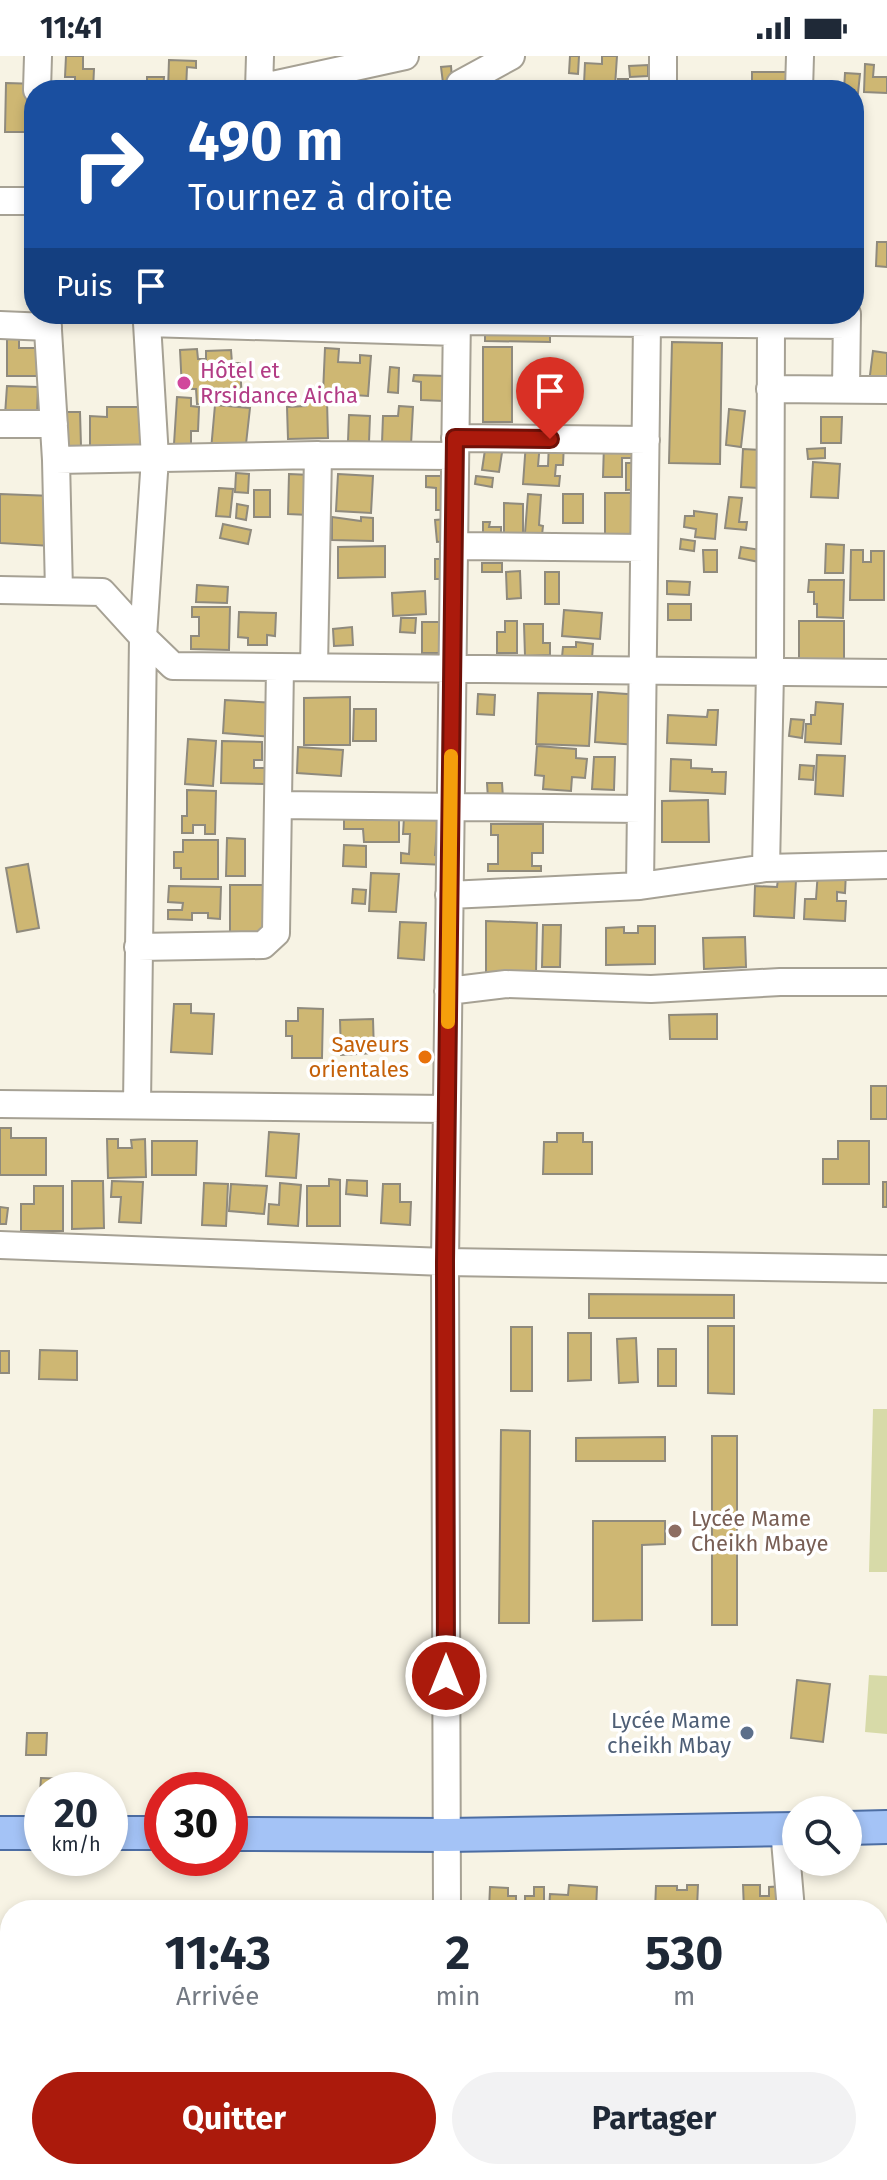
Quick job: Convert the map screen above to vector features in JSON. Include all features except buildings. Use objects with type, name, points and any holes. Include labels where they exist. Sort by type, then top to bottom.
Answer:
[{"type":"main road","points":[[862,1828],[887,1827]]},
{"type":"main road","points":[[248,1834],[447,1835],[782,1829]]},
{"type":"main road","points":[[0,1833],[24,1833]]},
{"type":"street","points":[[37,80],[38,56]]},
{"type":"street","points":[[259,80],[260,56]]},
{"type":"street","points":[[284,80],[325,65],[405,56]]},
{"type":"street","points":[[460,56],[460,80]]},
{"type":"street","points":[[472,80],[511,56]]},
{"type":"street","points":[[663,56],[663,80]]},
{"type":"street","points":[[799,80],[800,56]]},
{"type":"street","points":[[0,201],[24,201]]},
{"type":"street","points":[[0,325],[24,322]]},
{"type":"street","points":[[47,324],[56,460],[59,591]]},
{"type":"street","points":[[137,1105],[143,637],[155,458],[147,324]]},
{"type":"street","points":[[447,1900],[445,1262],[457,324]]},
{"type":"street","points":[[640,886],[647,324]]},
{"type":"street","points":[[709,324],[786,324]]},
{"type":"street","points":[[846,324],[846,389]]},
{"type":"street","points":[[766,868],[771,325]]},
{"type":"street","points":[[770,389],[887,390]]},
{"type":"street","points":[[0,424],[54,424]]},
{"type":"street","points":[[56,460],[318,455],[646,440]]},
{"type":"street","points":[[314,667],[318,455]]},
{"type":"street","points":[[454,546],[644,548]]},
{"type":"street","points":[[0,590],[102,592],[173,666],[887,673]]},
{"type":"street","points":[[138,947],[263,945],[276,933],[280,667]]},
{"type":"street","points":[[278,805],[641,809]]},
{"type":"street","points":[[449,895],[640,886],[766,868],[887,865]]},
{"type":"street","points":[[448,991],[506,984],[651,989],[780,982],[887,982]]},
{"type":"street","points":[[0,1104],[446,1109]]},
{"type":"street","points":[[0,1245],[445,1262],[887,1269]]},
{"type":"street","points":[[791,1876],[791,1900]]},
{"type":"green space","points":[[873,1409],[887,1409],[887,1572],[869,1572]]},
{"type":"green space","points":[[869,1675],[887,1676],[887,1734],[865,1732]]},
{"type":"slow traffic","points":[[448,1022],[451,756]]},
{"type":"place","name":"Hôtel et Rrsidance Aicha","points":[[184,383]]},
{"type":"place","name":"Saveurs orientales","points":[[425,1057]]},
{"type":"place","name":"Lycée Mame Cheikh Mbaye","points":[[675,1531]]},
{"type":"place","name":"Lycée Mame cheikh Mbay","points":[[747,1733]]},
{"type":"route","points":[[446,1676],[445,1262],[455,438],[550,439]]}]
